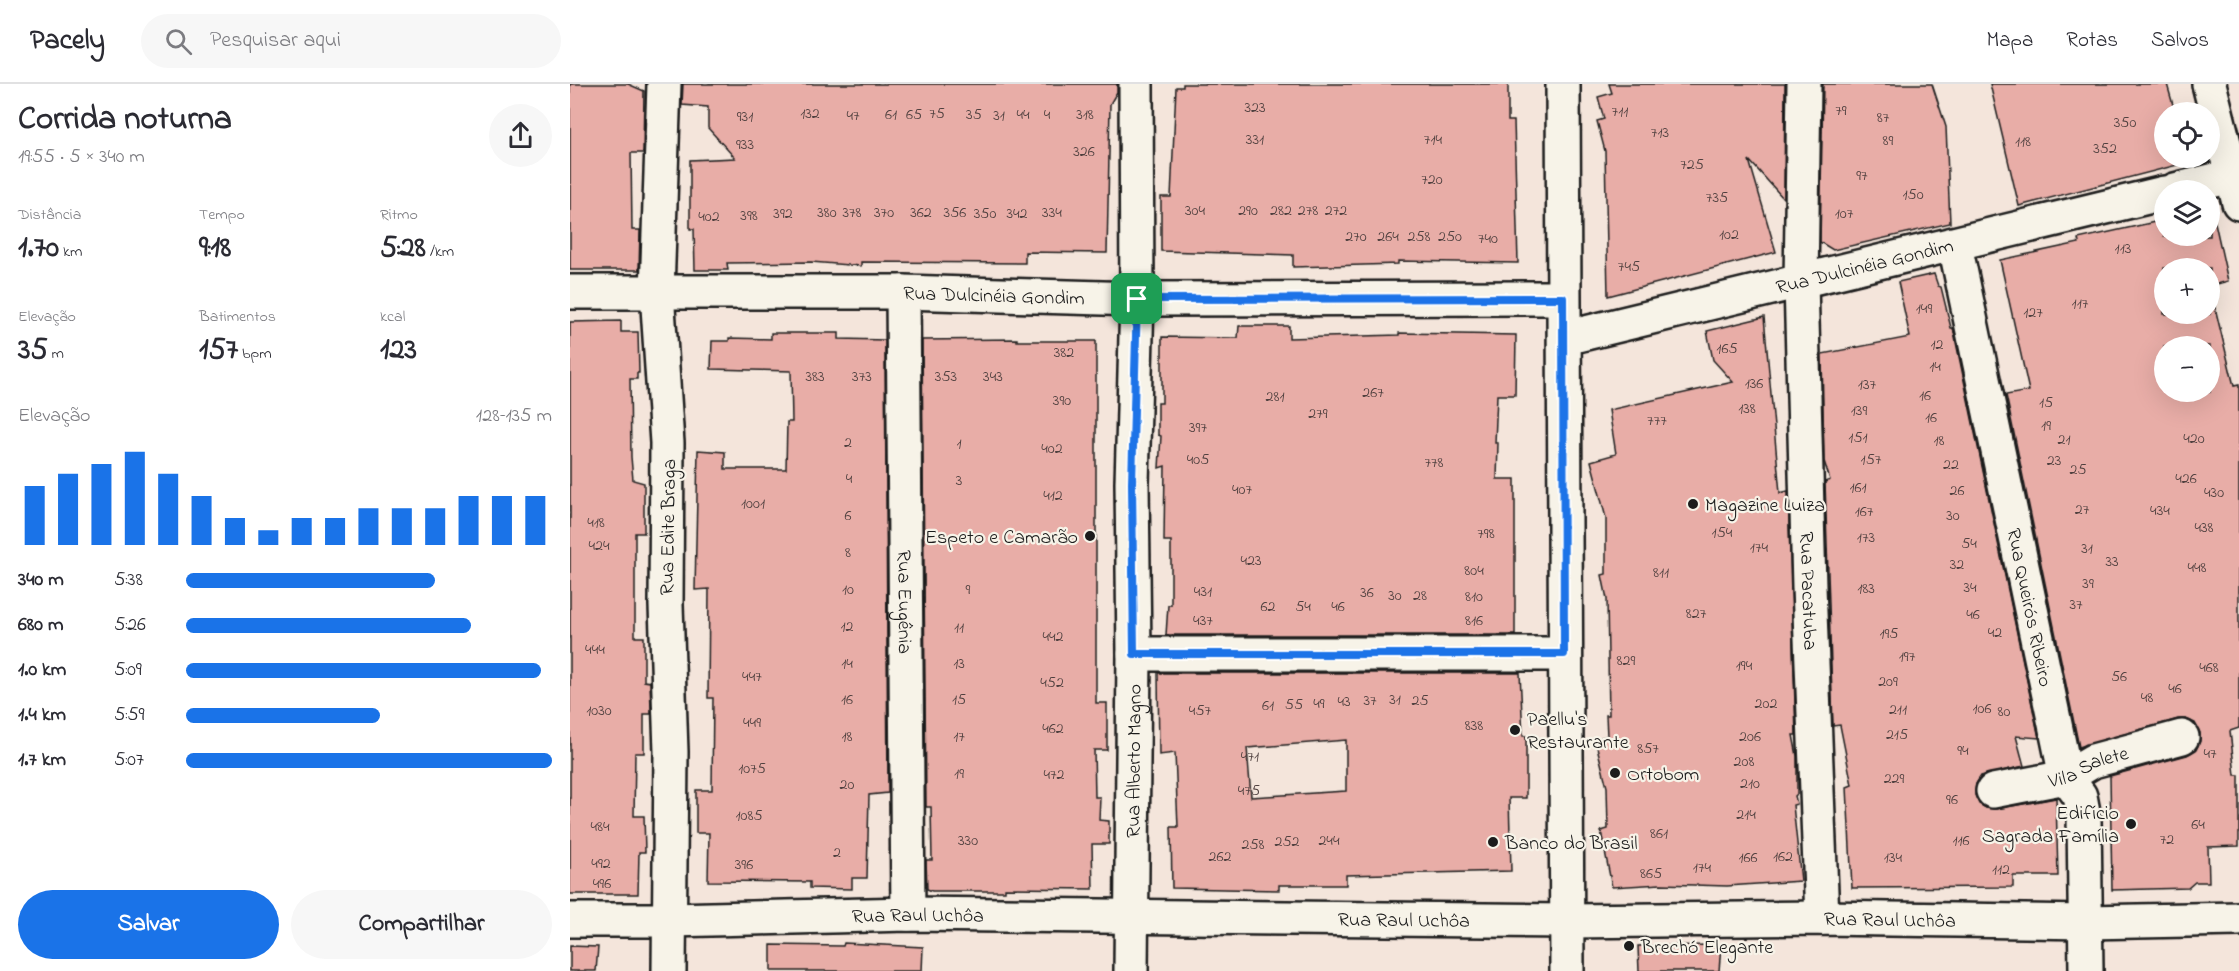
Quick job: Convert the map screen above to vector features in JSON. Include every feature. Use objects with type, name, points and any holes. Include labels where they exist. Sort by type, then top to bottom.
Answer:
[{"type":"street","name":"Rua Edite Braga","points":[[664,84],[657,292],[667,443],[666,605],[671,752],[669,971]]},
{"type":"street","name":"Rua Alberto Magno","points":[[1131,971],[1134,654],[1132,483],[1137,299],[1136,84]]},
{"type":"street","points":[[1563,84],[1564,654],[1569,921],[1567,971]]},
{"type":"street","name":"Rua Pacatuba","points":[[1804,84],[1801,282],[1809,587],[1822,918]]},
{"type":"street","points":[[2209,84],[2237,185],[2220,186]]},
{"type":"street","name":"Rua Dulcinéia Gondim","points":[[1564,338],[2154,195]]},
{"type":"street","name":"Rua Queirós Ribeiro","points":[[1955,245],[2066,777],[2080,796],[2084,817],[2086,971]]},
{"type":"street","name":"Rua Dulcinéia Gondim","points":[[570,292],[903,292],[1137,299],[1563,298]]},
{"type":"street","name":"Rua Eugênia","points":[[903,292],[908,914]]},
{"type":"street","points":[[1134,654],[1564,654]]},
{"type":"street","name":"Vila Salete","points":[[1993,791],[2066,777],[2093,761],[2182,737]]},
{"type":"street","name":"Rua Raul Uchôa","points":[[570,920],[908,914],[1569,921],[1822,918],[2087,922],[2239,920]]},
{"type":"building","points":[[570,84],[628,84],[644,91],[643,153],[631,153],[632,230],[640,230],[639,270],[570,270]]},
{"type":"building","points":[[683,84],[1117,84],[1117,92],[1110,104],[1107,253],[1025,252],[1025,263],[861,262],[861,266],[811,262],[727,263],[728,270],[695,270],[694,229],[690,229],[690,160],[735,158],[708,128],[708,107],[682,105]]},
{"type":"building","points":[[1183,84],[1508,84],[1508,121],[1514,121],[1518,263],[1398,261],[1398,264],[1293,267],[1293,255],[1161,251],[1161,197],[1171,197],[1176,87],[1183,87]]},
{"type":"building","points":[[1609,84],[1785,84],[1784,199],[1749,160],[1776,252],[1608,296],[1605,151],[1597,121],[1604,119],[1598,97],[1612,93]]},
{"type":"building","points":[[1823,84],[1932,84],[1946,127],[1950,223],[1833,250],[1820,242]]},
{"type":"building","points":[[1990,84],[2167,84],[2172,102],[2154,102],[2154,168],[2166,168],[2019,206]]},
{"type":"building","points":[[2154,222],[2154,246],[2220,245],[2228,281],[2220,283],[2220,258],[2154,258],[2154,324],[2219,324],[2234,386],[2239,385],[2239,728],[2230,731],[2235,775],[2239,775],[2239,846],[2208,847],[2209,882],[2195,882],[2188,888],[2112,890],[2110,776],[2187,755],[2196,750],[2200,741],[2200,733],[2195,723],[2186,719],[2178,719],[2079,747],[2006,395],[2029,391],[2000,260],[2079,243],[2078,239]]},
{"type":"building","points":[[1934,274],[1938,286],[1941,287],[1951,328],[1953,328],[2039,738],[2016,736],[2024,766],[1981,776],[1976,784],[1975,795],[1979,804],[1986,808],[1996,809],[2056,798],[2058,876],[2013,876],[2013,887],[1852,888],[1847,787],[1852,785],[1840,725],[1833,726],[1825,482],[1830,480],[1824,461],[1822,354],[1910,337],[1898,282]]},
{"type":"building","points":[[1764,317],[1780,493],[1788,491],[1796,735],[1793,735],[1797,756],[1797,794],[1795,796],[1797,804],[1793,805],[1801,881],[1727,886],[1661,884],[1612,887],[1601,831],[1608,829],[1607,787],[1595,739],[1607,736],[1606,715],[1609,715],[1607,599],[1602,575],[1606,574],[1606,518],[1591,461],[1616,454],[1609,410],[1733,382],[1713,360],[1707,331]]},
{"type":"building","points":[[621,321],[621,332],[638,332],[639,373],[637,373],[637,379],[630,379],[631,457],[633,480],[644,483],[644,533],[635,533],[635,637],[644,637],[644,681],[650,682],[651,714],[644,714],[644,753],[635,753],[634,816],[644,816],[645,852],[639,852],[638,894],[570,894],[570,322]]},
{"type":"building","points":[[1239,326],[1289,326],[1289,338],[1399,335],[1399,333],[1516,335],[1515,395],[1497,395],[1495,443],[1498,443],[1497,479],[1515,479],[1515,635],[1166,635],[1168,605],[1171,605],[1171,541],[1164,541],[1165,466],[1159,468],[1161,436],[1158,435],[1158,403],[1162,403],[1162,337],[1238,338]]},
{"type":"building","points":[[771,333],[839,333],[839,339],[885,340],[888,793],[869,795],[867,878],[852,878],[852,889],[810,888],[810,882],[708,881],[709,833],[696,833],[696,790],[712,790],[713,698],[708,698],[709,589],[695,590],[698,450],[725,452],[725,469],[786,469],[787,422],[792,422],[791,371],[711,369],[712,341],[729,341],[729,338],[771,339]]},
{"type":"building","points":[[1017,339],[1017,341],[1096,341],[1096,703],[1107,703],[1107,750],[1094,750],[1095,797],[1100,797],[1099,820],[1109,821],[1109,844],[1092,844],[1093,889],[1005,888],[1005,891],[932,891],[927,889],[926,860],[932,860],[931,807],[926,807],[922,340]]},
{"type":"building","points":[[1158,673],[1520,673],[1523,736],[1526,736],[1526,798],[1509,798],[1511,871],[1346,875],[1346,885],[1279,885],[1279,890],[1172,888],[1171,827],[1178,827],[1175,753],[1159,755]],"holes":[[[1346,740],[1346,791],[1251,797],[1247,748]]]},
{"type":"building","points":[[844,943],[923,947],[922,971],[771,971],[771,945],[843,946]]},
{"type":"building","points":[[1721,945],[1719,971],[1639,971],[1638,946]]},
{"type":"building","points":[[570,946],[598,947],[596,971],[570,971]]},
{"type":"place","name":"Magazine Luiza","points":[[1693,504]]},
{"type":"place","name":"Espeto e Camarão","points":[[1090,536]]},
{"type":"place","name":"Paellu's Restaurante","points":[[1515,730]]},
{"type":"place","name":"Ortobom","points":[[1615,773]]},
{"type":"place","name":"Edifício Sagrada Família","points":[[2131,824]]},
{"type":"place","name":"Banco do Brasil","points":[[1493,842]]},
{"type":"place","name":"Brechó Elegante","points":[[1629,946]]},
{"type":"route","points":[[1563,298],[1564,654],[1151,656],[1134,654],[1132,483],[1137,299],[1563,298]]}]
